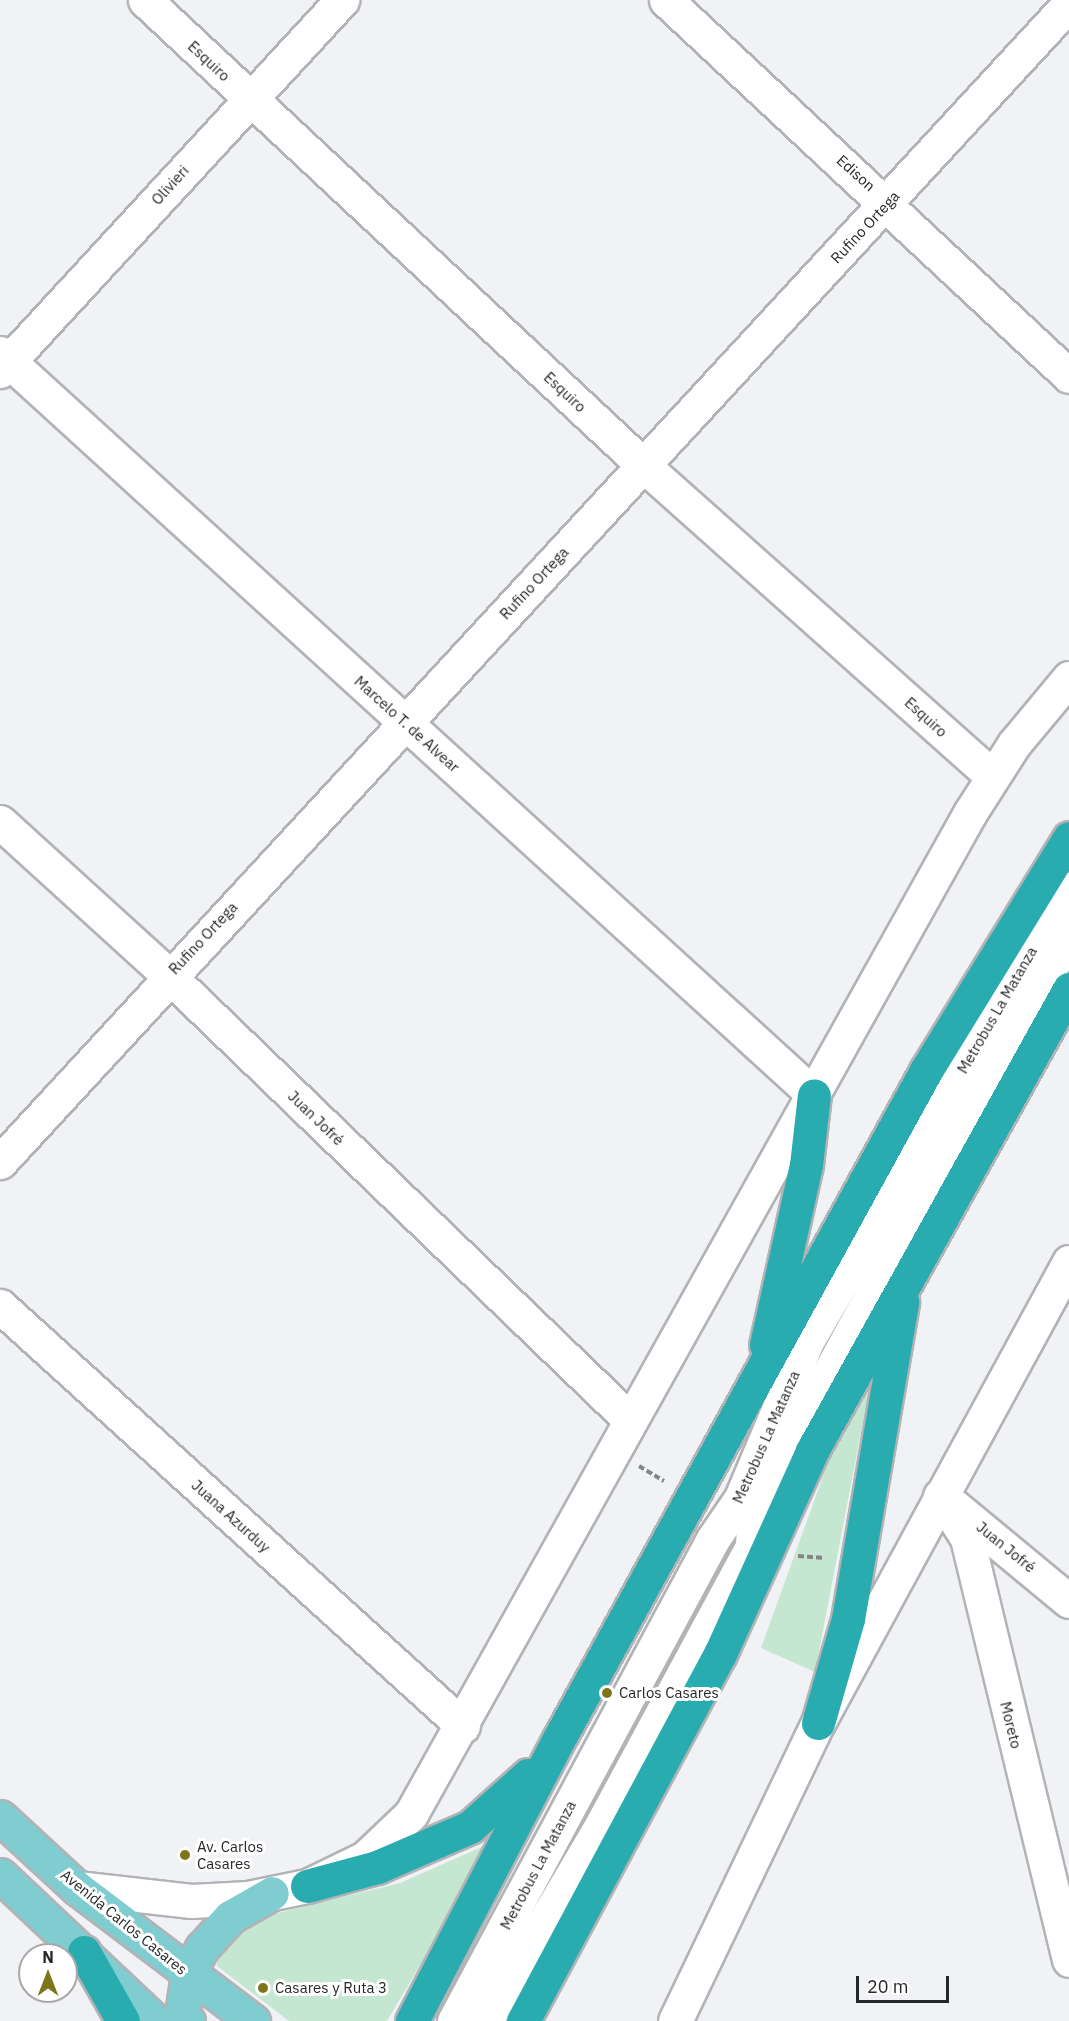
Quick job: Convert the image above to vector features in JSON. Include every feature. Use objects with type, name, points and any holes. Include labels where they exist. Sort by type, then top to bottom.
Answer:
[{"type":"highway","points":[[412,2021],[560,1737],[967,1000],[1069,838]]},
{"type":"highway","points":[[523,2021],[720,1654],[812,1451],[907,1273],[1069,989]]},
{"type":"highway","points":[[758,1382],[806,1165],[814,1095]]},
{"type":"highway","points":[[818,1723],[848,1619],[907,1273]]},
{"type":"highway","points":[[307,1886],[377,1867],[470,1827],[525,1780],[560,1737]]},
{"type":"highway","points":[[84,1952],[123,2021]]},
{"type":"main road","name":"Avenida Carlos Casares","points":[[0,1817],[77,1888],[253,2021]]},
{"type":"main road","points":[[0,1875],[155,2021]]},
{"type":"main road","points":[[188,2021],[183,2014],[188,1974],[230,1917],[272,1893]]},
{"type":"street","name":"Esquiro","points":[[145,0],[643,465],[992,776]]},
{"type":"street","name":"Olivieri","points":[[3,362],[342,0]]},
{"type":"street","name":"Edison","points":[[666,0],[888,202],[1069,376]]},
{"type":"street","name":"Rufino Ortega","points":[[0,1162],[168,975],[405,723],[1069,4]]},
{"type":"street","name":"Marcelo T. de Alvear","points":[[3,362],[814,1095]]},
{"type":"street","points":[[77,1888],[191,1901],[272,1893],[307,1886],[364,1858],[388,1840],[411,1814],[463,1726],[629,1419],[814,1095],[992,776],[1069,678]]},
{"type":"street","name":"Juan Jofré","points":[[0,822],[168,975],[629,1419]]},
{"type":"street","name":"Metrobus La Matanza","points":[[454,2021],[713,1539],[741,1498],[807,1343],[1069,889]]},
{"type":"street","name":"Metrobus La Matanza","points":[[486,2021],[603,1822],[752,1546],[753,1528],[794,1437],[1069,934]]},
{"type":"street","points":[[675,2021],[818,1723],[1069,1262]]},
{"type":"street","name":"Juana Azurduy","points":[[0,1306],[463,1726]]},
{"type":"street","name":"Juan Jofré","points":[[940,1496],[1069,1601]]},
{"type":"street","name":"Moreto","points":[[940,1496],[967,1538],[1069,1960]]},
{"type":"green space","points":[[871,1380],[815,1672],[761,1648],[830,1457]]},
{"type":"green space","points":[[493,1842],[387,2021],[289,2021],[217,1966],[217,1956],[253,1919],[400,1883]]},
{"type":"place","name":"Carlos Casares","points":[[607,1693]]},
{"type":"place","name":"Av. Carlos Casares","points":[[185,1855]]},
{"type":"place","name":"Casares y Ruta 3","points":[[263,1988]]}]
